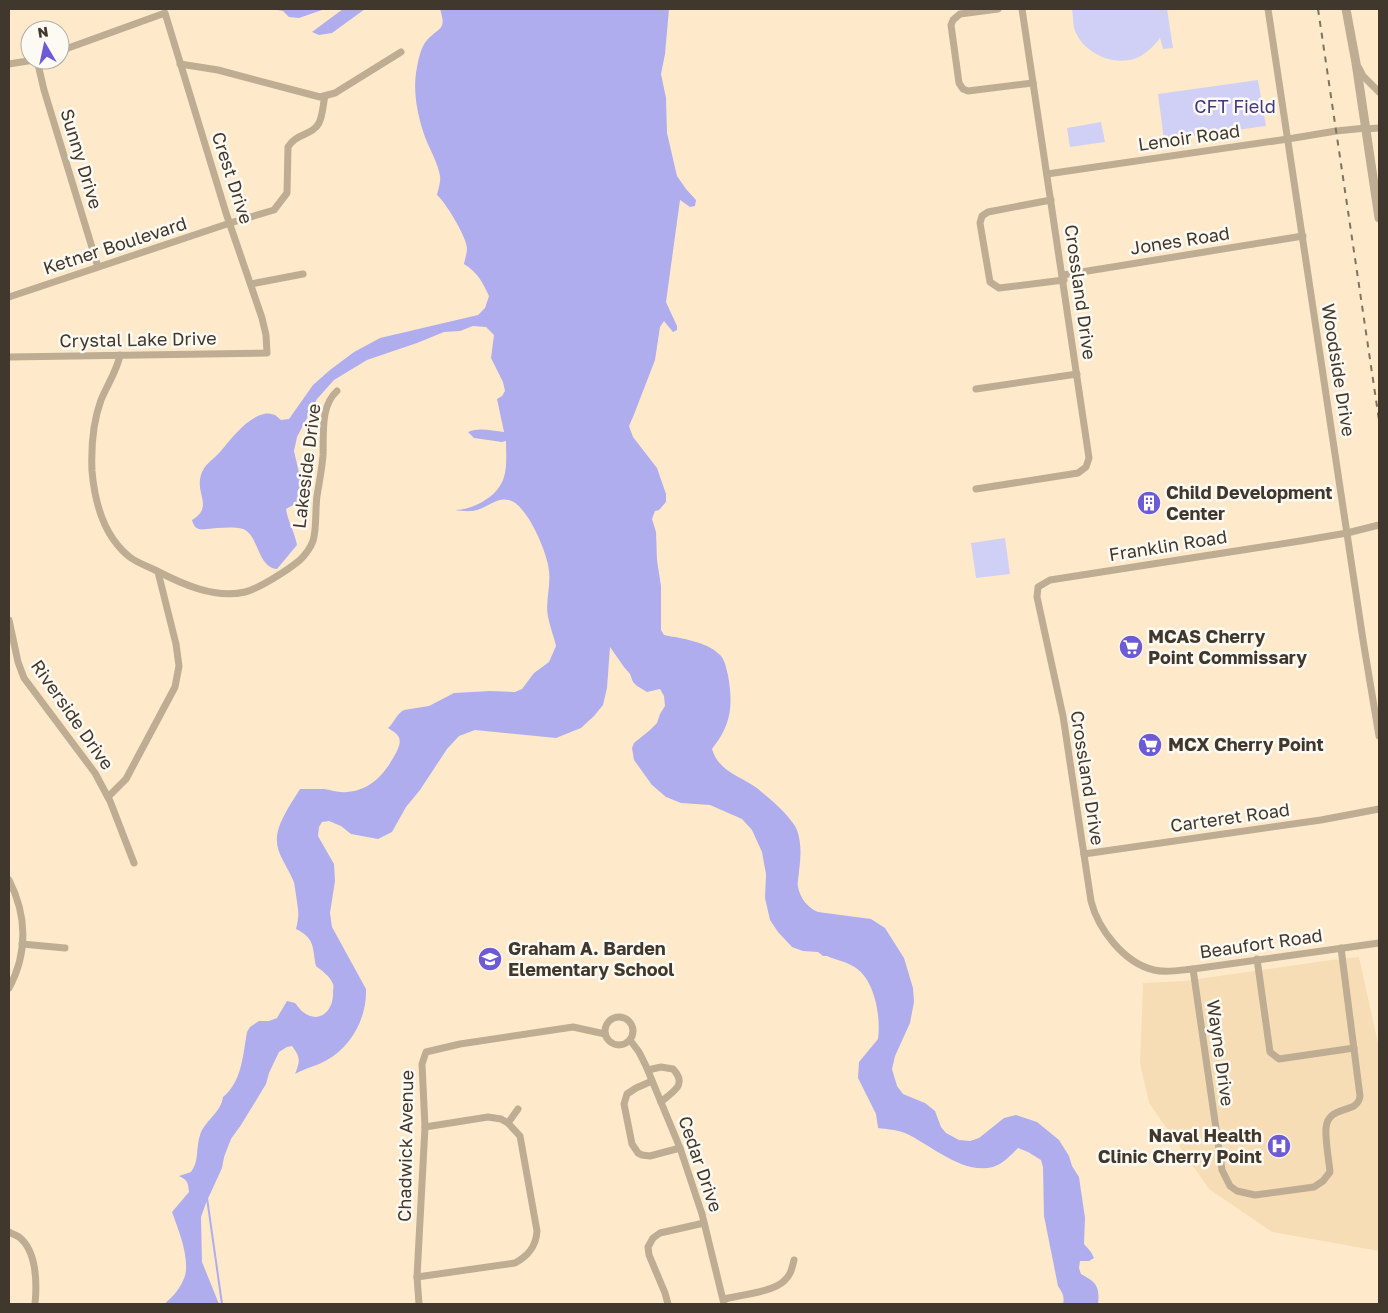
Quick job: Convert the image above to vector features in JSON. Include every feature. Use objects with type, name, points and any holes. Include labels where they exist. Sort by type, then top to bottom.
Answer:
[{"type":"street","points":[[998,9],[960,14],[953,20],[951,26],[959,83],[968,92],[1033,83]]},
{"type":"street","name":"Crossland Drive","points":[[976,489],[1078,473],[1086,468],[1089,453],[1022,9]]},
{"type":"street","name":"Woodside Drive","points":[[1268,9],[1379,736]]},
{"type":"street","points":[[1346,9],[1379,218]]},
{"type":"street","name":"Crest Drive","points":[[70,48],[165,13],[230,223],[251,284],[266,335],[267,353]]},
{"type":"street","points":[[180,64],[218,70],[325,96],[335,93],[402,52]]},
{"type":"street","points":[[1356,63],[1362,76],[1379,92]]},
{"type":"street","name":"Sunny Drive","points":[[38,70],[98,267]]},
{"type":"street","name":"Ketner Boulevard","points":[[9,297],[274,210],[287,193],[288,147],[291,140],[309,133],[319,122],[325,96]]},
{"type":"street","name":"Lenoir Road","points":[[1047,174],[1336,131],[1379,128]]},
{"type":"street","name":"Jones Road","points":[[1051,200],[988,212],[982,216],[980,224],[990,282],[994,285],[999,288],[1063,278],[1303,236]]},
{"type":"street","points":[[251,284],[303,274]]},
{"type":"street","name":"Crystal Lake Drive","points":[[9,357],[267,353]]},
{"type":"street","name":"Lakeside Drive","points":[[120,355],[100,403],[92,453],[92,472],[102,516],[113,540],[133,559],[158,572],[203,590],[221,593],[242,592],[270,581],[302,558],[309,550],[313,540],[317,510],[323,458],[325,413],[327,404],[337,391]]},
{"type":"street","points":[[976,389],[1077,374]]},
{"type":"street","name":"Franklin Road","points":[[1050,580],[1221,554],[1379,525]]},
{"type":"street","name":"Riverside Drive","points":[[108,797],[122,784],[130,773],[175,686],[179,666],[176,644],[158,572]]},
{"type":"street","name":"Crossland Drive","points":[[1050,580],[1038,587],[1037,597],[1063,716],[1091,900],[1098,920],[1109,938],[1130,957],[1146,967]]},
{"type":"street","name":"Riverside Drive","points":[[9,620],[18,662],[24,678],[95,772],[108,797],[134,863]]},
{"type":"street","name":"Carteret Road","points":[[1084,854],[1321,820],[1379,809]]},
{"type":"street","points":[[9,880],[20,907],[24,930],[19,966],[9,988]]},
{"type":"street","name":"Beaufort Road","points":[[1146,967],[1163,971],[1193,969],[1379,943]]},
{"type":"street","points":[[22,944],[65,948]]},
{"type":"street","points":[[1257,959],[1270,1052],[1279,1059],[1354,1048],[1341,948]]},
{"type":"street","name":"Wayne Drive","points":[[1193,969],[1222,1170],[1230,1186],[1236,1191],[1255,1194],[1314,1187],[1323,1181],[1330,1172],[1326,1127],[1329,1120],[1335,1112],[1356,1106],[1360,1101],[1354,1048]]},
{"type":"street","name":"Cedar Drive","points":[[605,1034],[605,1028],[614,1017],[623,1017],[631,1022],[633,1026],[633,1035],[630,1040],[639,1052],[648,1070],[680,1148],[704,1222],[724,1302]]},
{"type":"street","name":"Chadwick Avenue","points":[[419,1304],[417,1277],[425,1128],[422,1064],[426,1052],[460,1044],[573,1027],[605,1034]]},
{"type":"street","points":[[605,1034],[609,1041],[617,1045],[622,1045],[630,1040]]},
{"type":"street","points":[[648,1070],[661,1067],[673,1069],[678,1074],[679,1086],[661,1102]]},
{"type":"street","points":[[652,1082],[636,1088],[627,1094],[624,1104],[632,1144],[638,1153],[650,1156],[680,1148]]},
{"type":"street","points":[[508,1123],[518,1109]]},
{"type":"street","points":[[417,1277],[515,1263],[531,1252],[537,1242],[537,1231],[520,1136],[508,1123],[501,1119],[488,1117],[425,1128]]},
{"type":"street","points":[[668,1304],[649,1255],[648,1247],[653,1238],[660,1233],[704,1222]]},
{"type":"street","points":[[9,1232],[19,1237],[33,1257],[35,1304]]},
{"type":"street","points":[[724,1302],[773,1289],[784,1281],[791,1272],[794,1260]]},
{"type":"shaded area","name":"Naval Health Clinic Cherry Point","points":[[1359,957],[1379,1048],[1379,1251],[1272,1232],[1209,1189],[1149,1103],[1140,1063],[1143,983],[1184,981]]},
{"type":"green space","points":[[1072,9],[1167,9],[1173,48],[1163,49],[1160,38],[1150,49],[1137,58],[1118,61],[1100,56],[1091,51],[1078,37],[1074,28]]},
{"type":"green space","name":"CFT Field","points":[[1258,80],[1266,126],[1164,140],[1158,94]]},
{"type":"green space","points":[[1101,122],[1105,142],[1070,147],[1067,128]]},
{"type":"green space","points":[[1005,538],[1010,574],[976,578],[971,543]]},
{"type":"water","points":[[271,9],[325,9],[299,18],[289,17],[283,11]]},
{"type":"water","points":[[343,9],[365,9],[332,33],[319,35],[312,32]]},
{"type":"water","points":[[440,9],[669,9],[665,54],[661,74],[666,98],[667,133],[677,176],[696,200],[695,206],[690,207],[680,200],[666,302],[677,330],[673,332],[664,321],[660,327],[655,360],[629,426],[633,437],[657,468],[666,494],[666,502],[659,510],[655,511],[652,519],[656,532],[657,560],[661,586],[661,630],[664,635],[707,646],[723,658],[730,686],[729,714],[724,731],[712,749],[719,763],[724,768],[757,788],[795,826],[800,848],[798,887],[805,902],[818,912],[871,919],[885,928],[904,958],[913,988],[914,1002],[910,1023],[895,1056],[892,1069],[897,1086],[903,1094],[925,1103],[935,1111],[941,1127],[946,1133],[959,1140],[970,1141],[979,1138],[1004,1118],[1016,1115],[1037,1122],[1059,1140],[1079,1177],[1085,1218],[1084,1244],[1094,1258],[1089,1261],[1080,1261],[1079,1268],[1081,1274],[1096,1285],[1098,1304],[1063,1304],[1064,1301],[1058,1286],[1044,1216],[1043,1167],[1041,1160],[1018,1148],[997,1166],[970,1167],[958,1163],[905,1133],[878,1128],[876,1114],[858,1078],[859,1062],[878,1039],[879,1030],[875,1000],[868,981],[863,974],[849,964],[823,956],[818,952],[803,951],[792,947],[778,932],[770,920],[765,898],[766,874],[762,852],[752,830],[742,819],[710,805],[681,803],[666,797],[652,785],[634,760],[632,748],[634,743],[657,723],[665,706],[664,696],[660,689],[647,692],[637,686],[610,647],[607,688],[603,705],[581,728],[556,738],[475,730],[459,736],[447,749],[420,790],[406,807],[392,832],[378,839],[351,834],[341,826],[329,821],[322,822],[319,827],[318,836],[334,864],[335,881],[330,913],[332,927],[366,989],[366,1000],[361,1020],[351,1039],[336,1054],[295,1074],[299,1060],[292,1046],[279,1052],[266,1084],[231,1139],[222,1168],[201,1217],[202,1262],[219,1304],[164,1304],[179,1288],[185,1274],[184,1247],[172,1212],[189,1192],[187,1182],[179,1176],[192,1171],[196,1161],[200,1134],[238,1076],[247,1032],[250,1027],[259,1021],[269,1021],[277,1018],[287,1001],[295,1003],[303,1012],[315,1017],[325,1014],[333,999],[332,981],[316,966],[310,940],[296,929],[298,912],[294,883],[280,854],[277,843],[278,831],[289,806],[300,789],[324,789],[338,792],[356,791],[377,779],[387,767],[398,748],[400,741],[398,735],[388,728],[402,711],[429,706],[454,693],[515,692],[522,689],[534,673],[549,662],[556,646],[547,611],[548,563],[541,542],[523,510],[505,499],[474,511],[455,510],[474,506],[487,499],[501,484],[505,474],[506,441],[474,438],[468,432],[482,430],[504,432],[497,399],[505,391],[503,382],[491,358],[494,335],[486,327],[473,326],[460,331],[444,332],[367,360],[334,380],[317,399],[297,437],[294,451],[302,486],[301,496],[295,504],[286,509],[297,545],[277,569],[270,567],[266,563],[248,532],[243,529],[230,527],[200,529],[195,527],[192,520],[202,510],[200,482],[204,468],[245,424],[257,416],[267,414],[275,415],[281,420],[289,419],[313,385],[354,352],[380,338],[478,315],[485,308],[489,296],[479,278],[464,264],[466,243],[450,212],[437,195],[440,181],[439,171],[420,122],[417,105],[415,81],[421,51],[427,40],[441,28],[443,21]]},
{"type":"waterway","points":[[207,1198],[222,1304]]},
{"type":"railway","points":[[1318,9],[1379,420]]},
{"type":"place","name":"Child Development Center","points":[[1149,503]]},
{"type":"place","name":"MCAS Cherry Point Commissary","points":[[1131,647]]},
{"type":"place","name":"MCX Cherry Point","points":[[1150,745]]},
{"type":"place","name":"Graham A. Barden Elementary School","points":[[490,959]]},
{"type":"place","name":"Naval Health Clinic Cherry Point","points":[[1279,1146]]}]
